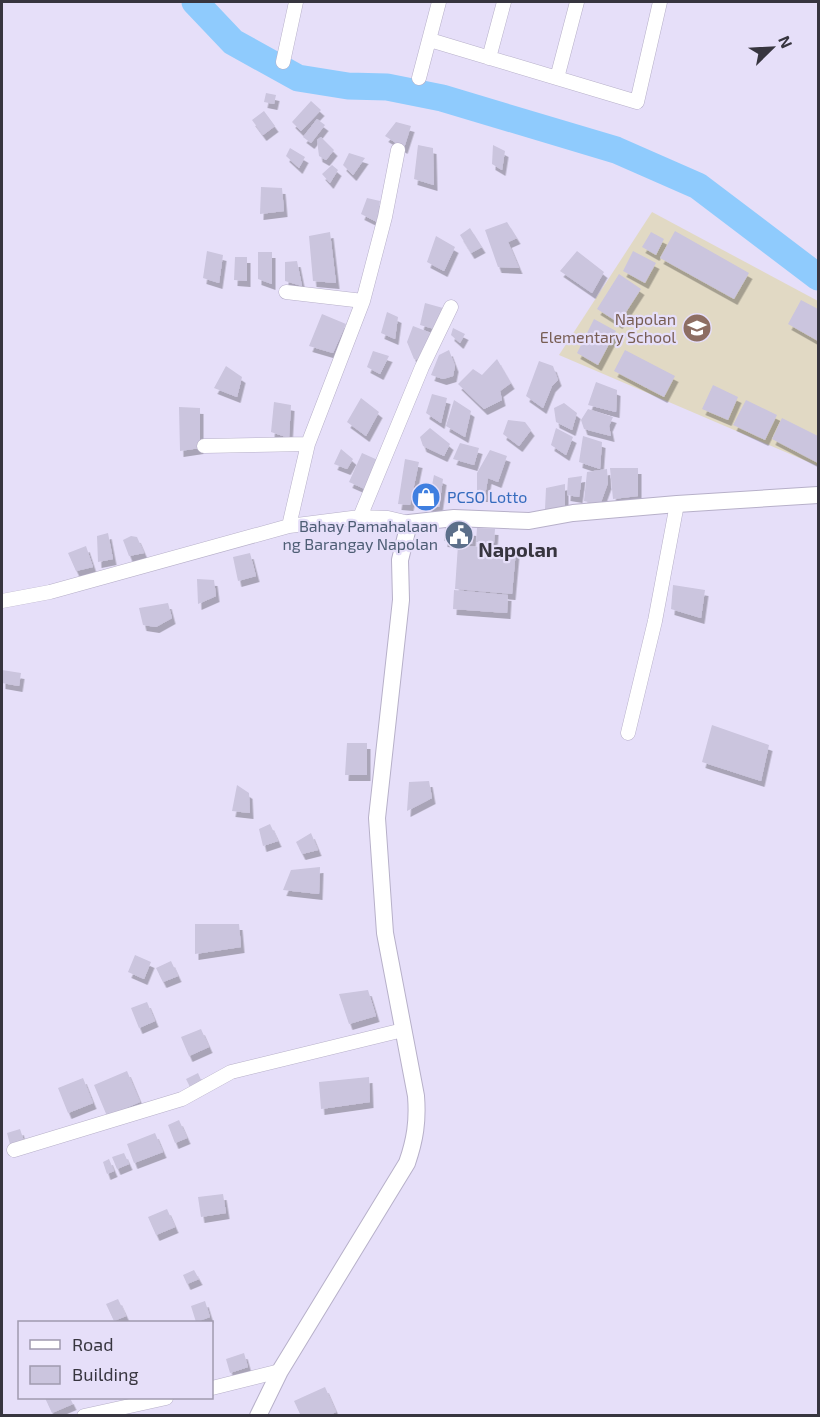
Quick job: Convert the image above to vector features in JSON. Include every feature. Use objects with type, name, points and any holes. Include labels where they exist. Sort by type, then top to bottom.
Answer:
[{"type":"street","points":[[283,62],[296,2]]},
{"type":"street","points":[[420,78],[439,2]]},
{"type":"street","points":[[489,58],[504,2]]},
{"type":"street","points":[[556,78],[577,2]]},
{"type":"street","points":[[429,40],[637,102],[660,2]]},
{"type":"street","points":[[289,526],[308,444],[363,301],[385,218],[399,150]]},
{"type":"street","points":[[286,292],[363,301]]},
{"type":"street","points":[[360,517],[422,367],[452,307]]},
{"type":"street","points":[[204,447],[308,444]]},
{"type":"street","points":[[2,601],[50,592],[289,526],[360,517],[388,518],[409,523],[454,518],[529,521],[573,513],[819,495]]},
{"type":"street","points":[[628,733],[655,621],[677,504]]},
{"type":"street","points":[[258,1416],[280,1371],[407,1163],[416,1138],[418,1117],[385,933],[377,818],[401,600],[400,560],[409,523]]},
{"type":"street","points":[[14,1150],[182,1099],[231,1072],[403,1030]]},
{"type":"street","points":[[213,1388],[280,1371]]},
{"type":"street","points":[[84,1416],[161,1399]]},
{"type":"shaded area","name":"Napolan Elementary School","points":[[652,212],[818,301],[818,466],[559,355]]},
{"type":"building","points":[[266,93],[276,95],[274,104],[264,102]]},
{"type":"building","points":[[311,101],[321,110],[301,131],[292,122]]},
{"type":"building","points":[[264,111],[275,126],[263,135],[252,120]]},
{"type":"building","points":[[317,119],[325,125],[311,143],[303,137]]},
{"type":"building","points":[[396,122],[411,126],[404,148],[385,136]]},
{"type":"building","points":[[321,137],[334,150],[326,160],[319,156],[317,140]]},
{"type":"building","points":[[418,145],[433,148],[434,185],[414,179]]},
{"type":"building","points":[[493,145],[505,151],[502,170],[492,164]]},
{"type":"building","points":[[290,148],[305,157],[299,168],[286,156]]},
{"type":"building","points":[[349,153],[365,158],[353,175],[343,165]]},
{"type":"building","points":[[332,165],[338,170],[330,183],[322,174]]},
{"type":"building","points":[[261,187],[282,188],[284,211],[260,214]]},
{"type":"building","points":[[367,198],[380,201],[377,222],[361,214]]},
{"type":"building","points":[[507,222],[517,238],[508,242],[519,268],[498,267],[485,230]]},
{"type":"building","points":[[470,228],[482,247],[471,253],[460,235]]},
{"type":"building","points":[[675,231],[749,273],[734,299],[660,258]]},
{"type":"building","points":[[330,232],[336,283],[313,281],[309,236]]},
{"type":"building","points":[[651,232],[664,239],[656,255],[642,247]]},
{"type":"building","points":[[436,236],[455,247],[444,271],[427,262]]},
{"type":"building","points":[[207,251],[223,255],[219,283],[203,278]]},
{"type":"building","points":[[577,251],[604,272],[592,293],[560,271]]},
{"type":"building","points":[[633,251],[656,263],[645,283],[623,271]]},
{"type":"building","points":[[258,252],[272,252],[272,284],[258,279]]},
{"type":"building","points":[[235,257],[247,257],[247,281],[234,280]]},
{"type":"building","points":[[297,261],[302,286],[285,281],[285,262]]},
{"type":"building","points":[[619,274],[641,289],[619,323],[597,309]]},
{"type":"building","points":[[801,300],[818,309],[818,341],[788,324]]},
{"type":"building","points":[[425,303],[443,308],[438,330],[420,325]]},
{"type":"building","points":[[387,312],[398,317],[395,339],[381,333]]},
{"type":"building","points":[[322,314],[346,324],[333,353],[309,346]]},
{"type":"building","points":[[594,319],[616,331],[598,365],[577,353]]},
{"type":"building","points":[[413,326],[431,333],[422,360],[414,359],[407,342]]},
{"type":"building","points":[[453,328],[465,334],[460,343],[451,335]]},
{"type":"building","points":[[449,350],[455,366],[453,376],[443,379],[431,375],[439,355]]},
{"type":"building","points":[[625,350],[675,376],[664,397],[614,371]]},
{"type":"building","points":[[373,351],[389,356],[380,374],[367,367]]},
{"type":"building","points":[[497,359],[511,383],[500,391],[502,400],[484,409],[458,384],[473,369],[482,375]]},
{"type":"building","points":[[539,361],[553,366],[558,380],[552,386],[543,408],[526,396]]},
{"type":"building","points":[[226,366],[242,377],[237,397],[214,388]]},
{"type":"building","points":[[596,382],[617,390],[616,412],[588,405]]},
{"type":"building","points":[[713,385],[738,397],[728,420],[702,409]]},
{"type":"building","points":[[432,394],[447,398],[441,423],[426,413]]},
{"type":"building","points":[[361,398],[379,412],[366,436],[347,422]]},
{"type":"building","points":[[454,400],[471,411],[465,437],[446,426]]},
{"type":"building","points":[[746,400],[777,415],[765,440],[733,425]]},
{"type":"building","points":[[274,402],[291,405],[289,438],[271,432]]},
{"type":"building","points":[[564,403],[577,413],[572,430],[556,422],[554,408]]},
{"type":"building","points":[[179,407],[200,408],[200,448],[180,451]]},
{"type":"building","points":[[588,409],[613,417],[609,426],[611,436],[584,429],[581,420]]},
{"type":"building","points":[[782,418],[818,436],[818,463],[772,439]]},
{"type":"building","points":[[508,420],[525,422],[531,430],[519,446],[503,434]]},
{"type":"building","points":[[430,428],[450,444],[444,456],[423,446],[420,437]]},
{"type":"building","points":[[556,428],[573,437],[566,455],[551,445]]},
{"type":"building","points":[[583,436],[602,442],[600,469],[579,462]]},
{"type":"building","points":[[460,443],[479,448],[474,465],[453,459]]},
{"type":"building","points":[[341,449],[353,459],[347,469],[334,464]]},
{"type":"building","points":[[490,450],[507,456],[498,482],[488,478],[485,496],[477,496],[477,473]]},
{"type":"building","points":[[362,453],[380,461],[367,490],[349,482]]},
{"type":"building","points":[[405,459],[419,462],[410,505],[398,504]]},
{"type":"building","points":[[610,468],[638,468],[638,496],[613,499]]},
{"type":"building","points":[[607,469],[608,483],[600,505],[584,501],[587,472]]},
{"type":"building","points":[[434,475],[443,479],[439,507],[428,506]]},
{"type":"building","points":[[582,476],[579,497],[567,495],[568,478]]},
{"type":"building","points":[[565,484],[565,511],[545,509],[546,488]]},
{"type":"building","name":"Bahay Pamahalaan ng Barangay Napolan","points":[[445,527],[473,530],[472,544],[444,541]]},
{"type":"building","points":[[477,528],[495,529],[494,543],[476,542]]},
{"type":"building","points":[[108,533],[113,559],[98,562],[97,536]]},
{"type":"building","points":[[131,536],[137,537],[144,553],[129,556],[123,540]]},
{"type":"building","points":[[458,545],[516,550],[512,594],[455,589]]},
{"type":"building","points":[[86,546],[93,567],[76,571],[68,553]]},
{"type":"building","points":[[250,553],[256,576],[238,581],[233,557]]},
{"type":"building","points":[[197,579],[214,580],[216,596],[198,604]]},
{"type":"building","points":[[673,585],[705,590],[701,618],[671,609]]},
{"type":"building","points":[[454,590],[508,595],[507,613],[453,609]]},
{"type":"building","points":[[168,603],[172,618],[156,627],[143,625],[139,608]]},
{"type":"building","points":[[2,670],[21,673],[19,686],[2,683]]},
{"type":"building","points":[[712,725],[769,745],[761,781],[702,762]]},
{"type":"building","points":[[347,743],[367,743],[367,775],[345,775]]},
{"type":"building","points":[[429,781],[432,798],[407,811],[409,782]]},
{"type":"building","points":[[237,785],[249,793],[250,813],[232,811]]},
{"type":"building","points":[[270,824],[278,841],[263,846],[259,829]]},
{"type":"building","points":[[311,833],[318,850],[302,854],[296,842]]},
{"type":"building","points":[[320,867],[319,894],[283,890],[291,870]]},
{"type":"building","points":[[195,924],[239,924],[241,947],[195,954]]},
{"type":"building","points":[[135,955],[151,962],[144,979],[128,972]]},
{"type":"building","points":[[171,961],[178,976],[163,982],[156,968]]},
{"type":"building","points":[[368,990],[376,1016],[349,1024],[339,994]]},
{"type":"building","points":[[147,1002],[155,1021],[139,1028],[131,1008]]},
{"type":"building","points":[[201,1029],[209,1047],[189,1056],[181,1037]]},
{"type":"building","points":[[127,1071],[140,1102],[107,1116],[94,1085]]},
{"type":"building","points":[[198,1073],[202,1082],[190,1087],[186,1079]]},
{"type":"building","points":[[369,1077],[370,1102],[321,1109],[319,1082]]},
{"type":"building","points":[[83,1078],[93,1103],[68,1113],[58,1088]]},
{"type":"building","points":[[179,1120],[187,1138],[175,1143],[168,1125]]},
{"type":"building","points":[[20,1129],[25,1144],[11,1148],[7,1133]]},
{"type":"building","points":[[155,1133],[163,1152],[134,1163],[127,1144]]},
{"type":"building","points":[[124,1153],[129,1164],[117,1169],[112,1157]]},
{"type":"building","points":[[109,1159],[114,1171],[107,1174],[103,1162]]},
{"type":"building","points":[[223,1194],[226,1213],[201,1217],[198,1197]]},
{"type":"building","points":[[167,1209],[175,1227],[156,1235],[148,1217]]},
{"type":"building","points":[[194,1270],[199,1279],[187,1284],[183,1275]]},
{"type":"building","points":[[118,1299],[126,1316],[114,1321],[106,1304]]},
{"type":"building","points":[[205,1301],[210,1317],[196,1321],[191,1306]]},
{"type":"building","points":[[244,1353],[248,1367],[230,1373],[226,1359]]},
{"type":"building","points":[[325,1387],[336,1412],[328,1416],[301,1416],[294,1401]]},
{"type":"building","points":[[45,1399],[70,1399],[73,1404],[52,1413]]},
{"type":"waterway","points":[[195,2],[233,42],[298,78],[348,86],[387,87],[442,98],[616,150],[698,186],[818,277]]},
{"type":"place","name":"Napolan Elementary School","points":[[697,328]]},
{"type":"place","name":"PCSO Lotto","points":[[426,497]]},
{"type":"place","name":"Bahay Pamahalaan ng Barangay Napolan","points":[[459,535]]},
{"type":"district","name":"Napolan","points":[[518,550]]}]
